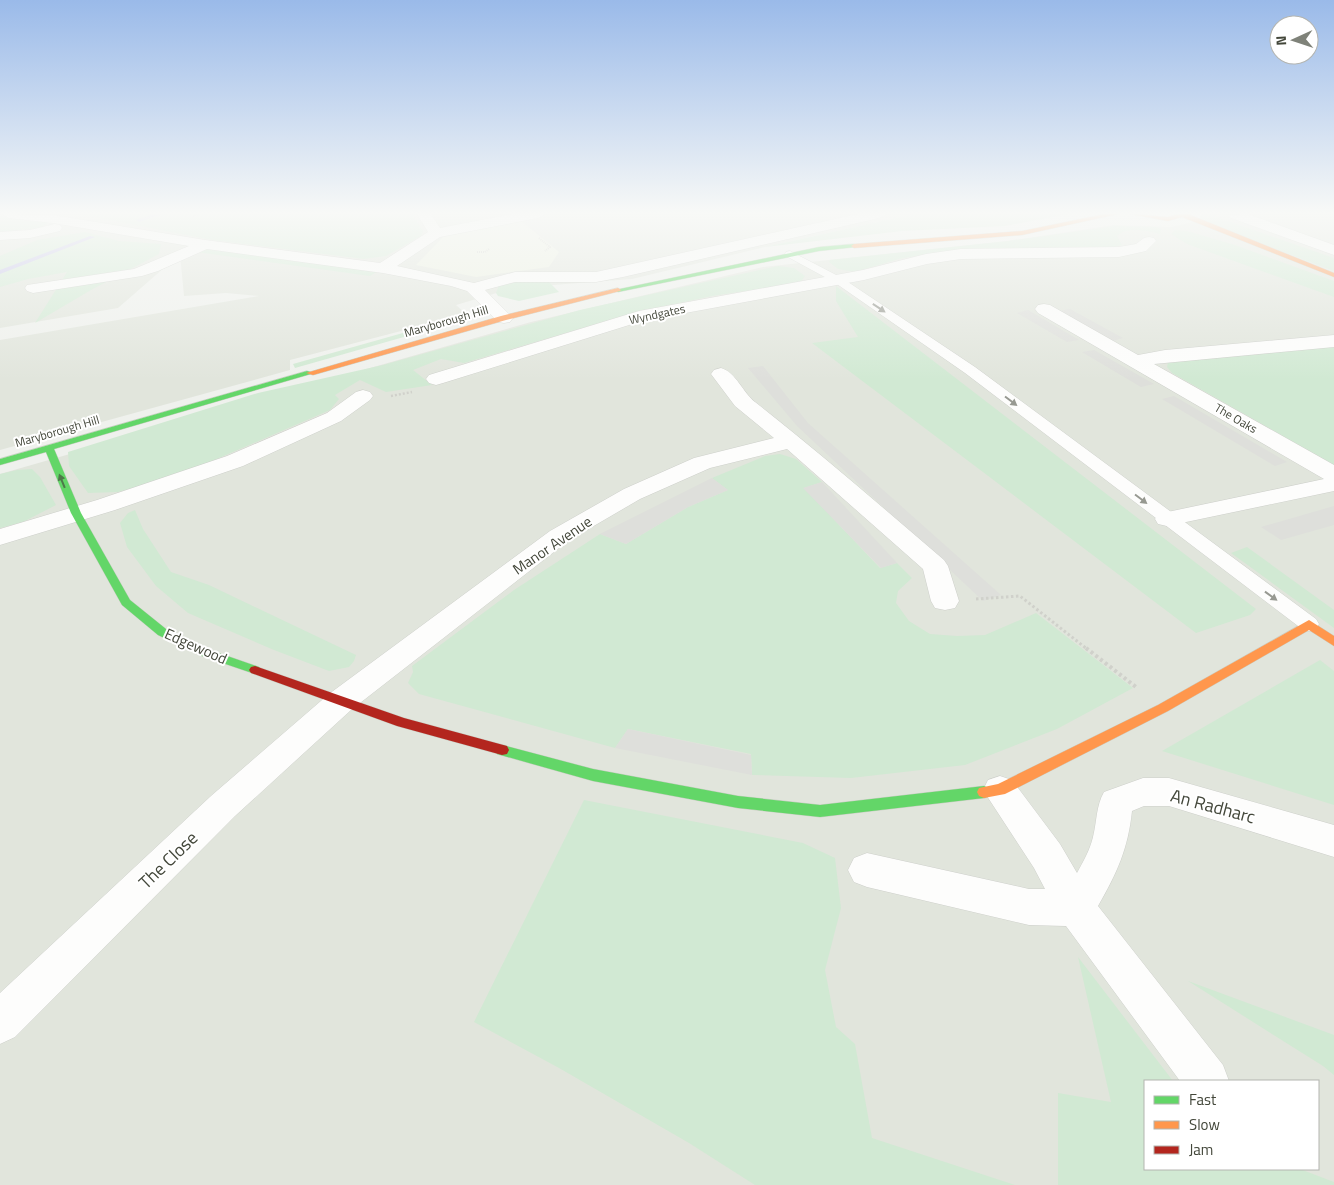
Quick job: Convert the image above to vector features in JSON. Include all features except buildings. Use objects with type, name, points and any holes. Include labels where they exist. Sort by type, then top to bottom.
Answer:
[{"type":"street","points":[[33,288],[147,269]]},
{"type":"street","points":[[390,269],[454,282],[473,288],[504,318]]},
{"type":"street","points":[[473,288],[515,277],[526,269]]},
{"type":"street","points":[[529,269],[596,277],[632,269]]},
{"type":"street","name":"Maryborough Hill","points":[[0,462],[504,318],[619,290],[717,269]]},
{"type":"street","name":"Wyndgates","points":[[436,379],[639,316],[838,280],[883,269]]},
{"type":"street","points":[[1322,269],[1334,274]]},
{"type":"street","name":"The Oaks","points":[[1044,309],[1334,475]]},
{"type":"street","points":[[1138,362],[1164,356],[1334,341]]},
{"type":"street","points":[[721,374],[742,402],[792,440],[935,566],[945,601]]},
{"type":"street","points":[[0,537],[106,505],[235,461],[334,418],[363,396]]},
{"type":"street","name":"Manor Avenue","points":[[340,702],[559,536],[632,494],[702,463],[792,440]]},
{"type":"street","name":"Edgewood","points":[[49,448],[76,513],[126,602],[162,632],[206,653],[340,702],[402,722],[593,774],[738,802],[820,811],[1000,790]]},
{"type":"street","points":[[1167,519],[1334,484]]},
{"type":"street","points":[[1207,1080],[1076,908],[1047,856],[1000,790],[1163,708],[1309,624],[1334,642]]},
{"type":"street","name":"The Close","points":[[0,1022],[223,806],[340,702]]},
{"type":"street","name":"An Radharc","points":[[1076,908],[1099,870],[1111,838],[1116,802],[1144,792],[1169,792],[1334,841]]},
{"type":"street","points":[[867,870],[1029,907],[1076,908]]},
{"type":"lane","points":[[818,269],[838,280],[970,370],[1309,624]]},
{"type":"path","points":[[945,601],[1020,596],[1163,708]]},
{"type":"shaded area","points":[[0,269],[162,269],[118,308],[0,328]]},
{"type":"shaded area","points":[[181,269],[672,269],[632,279],[513,288],[456,305],[466,314],[290,360],[290,370],[0,450],[0,340],[259,296],[226,293],[184,296]]},
{"type":"shaded area","points":[[438,269],[532,269],[476,277]]},
{"type":"shaded area","points":[[753,269],[1334,269],[1334,1185],[0,1185],[0,474],[531,322]]},
{"type":"shaded area","points":[[1070,309],[1123,338],[1112,341],[1059,311]]},
{"type":"shaded area","points":[[1028,310],[1079,340],[1067,342],[1017,313]]},
{"type":"shaded area","points":[[1094,350],[1154,384],[1141,387],[1082,352]]},
{"type":"shaded area","points":[[763,366],[808,423],[1001,595],[983,601],[797,426],[748,368]]},
{"type":"shaded area","points":[[1174,396],[1287,462],[1275,466],[1162,399]]},
{"type":"shaded area","points":[[712,478],[728,490],[688,507],[626,544],[600,534]]},
{"type":"shaded area","points":[[822,482],[897,563],[881,568],[803,488]]},
{"type":"shaded area","points":[[1334,506],[1334,525],[1281,540],[1261,527]]},
{"type":"shaded area","points":[[628,729],[751,755],[752,775],[615,748]]},
{"type":"green space","points":[[0,269],[130,269],[35,323],[67,272],[28,279],[0,287]]},
{"type":"green space","points":[[321,269],[381,269],[370,276]]},
{"type":"green space","points":[[763,269],[796,269],[805,276],[800,283],[712,296],[634,313],[464,363],[441,359],[413,370],[432,385],[386,392],[360,380],[335,395],[339,399],[330,410],[180,475],[118,492],[88,493],[69,466],[68,452],[258,393],[383,365],[580,310]]},
{"type":"green space","points":[[840,269],[864,269],[855,272]]},
{"type":"green space","points":[[1257,269],[1302,269],[1334,281],[1334,297]]},
{"type":"green space","points":[[547,280],[559,292],[519,301],[498,296],[496,293],[499,285],[507,281]]},
{"type":"green space","points":[[836,286],[1256,609],[1250,615],[1196,633],[812,343],[858,337],[836,301]]},
{"type":"green space","points":[[459,318],[460,321],[295,368],[293,364]]},
{"type":"green space","points":[[1334,346],[1334,465],[1172,373],[1167,367],[1168,362],[1179,360]]},
{"type":"green space","points":[[780,454],[796,459],[822,482],[804,488],[880,568],[897,563],[912,578],[898,591],[896,603],[909,621],[930,634],[957,636],[985,635],[1036,613],[1133,688],[1057,729],[965,765],[851,778],[752,775],[751,754],[628,729],[615,748],[419,694],[408,683],[413,672],[412,666],[514,590],[600,534],[626,544],[688,507],[728,490],[712,478],[765,456]]},
{"type":"green space","points":[[32,469],[40,477],[56,505],[23,522],[0,528],[0,474]]},
{"type":"green space","points":[[135,510],[143,529],[171,572],[209,585],[356,655],[354,661],[349,667],[329,671],[274,650],[188,613],[156,586],[127,547],[120,523],[128,513]]},
{"type":"green space","points":[[1247,547],[1334,610],[1334,628],[1231,553]]},
{"type":"green space","points":[[1320,660],[1334,671],[1334,805],[1162,751]]},
{"type":"green space","points":[[584,800],[803,843],[835,858],[841,908],[825,970],[836,1027],[855,1044],[872,1138],[1015,1185],[755,1185],[689,1143],[559,1068],[474,1022]]},
{"type":"green space","points":[[1078,957],[1172,1080],[1144,1080],[1144,1170],[1303,1170],[1334,1182],[1334,1185],[1058,1185],[1058,1093],[1111,1102]]},
{"type":"green space","points":[[1188,981],[1334,1035],[1334,1075],[1323,1066]]},
{"type":"waterway","points":[[0,272],[7,269]]},
{"type":"traffic: fast","points":[[618,290],[719,269]]},
{"type":"traffic: fast","points":[[0,462],[310,373]]},
{"type":"traffic: fast","points":[[49,448],[76,513],[126,602],[162,632],[206,653],[255,670]]},
{"type":"traffic: fast","points":[[502,750],[593,775],[738,802],[820,811],[984,792]]},
{"type":"traffic: slow","points":[[1320,269],[1334,275]]},
{"type":"traffic: slow","points":[[310,373],[504,318],[618,290]]},
{"type":"traffic: slow","points":[[984,792],[1000,790],[1163,708],[1309,624],[1334,642]]},
{"type":"traffic: jam","points":[[255,670],[402,722],[502,750]]}]
